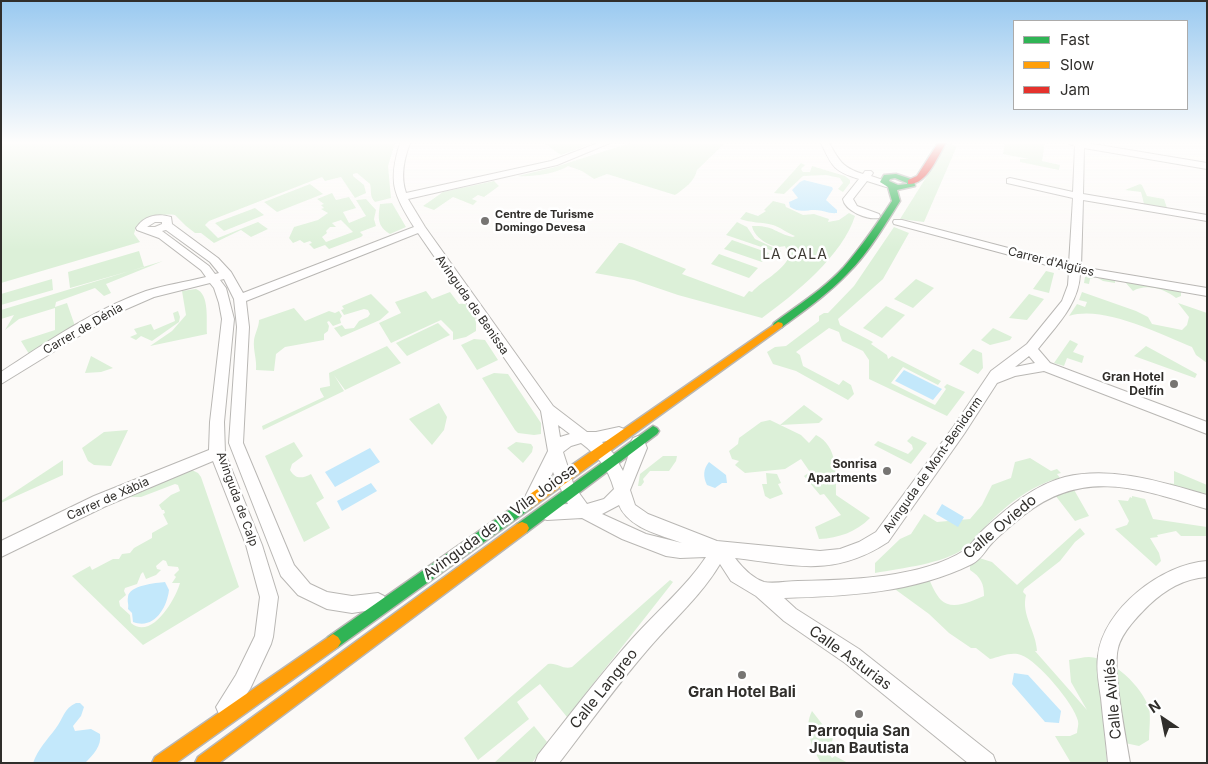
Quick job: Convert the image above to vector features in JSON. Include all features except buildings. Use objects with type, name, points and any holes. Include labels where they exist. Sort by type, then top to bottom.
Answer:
[{"type":"main road","points":[[891,181],[895,179]]},
{"type":"main road","points":[[891,181],[901,179]]},
{"type":"main road","points":[[758,354],[836,295],[856,275],[908,197],[908,186],[904,179]]},
{"type":"main road","points":[[908,186],[919,179]]},
{"type":"main road","name":"Avinguda de la Vila Joiosa","points":[[161,763],[393,599],[530,511],[565,485],[612,462],[637,434],[838,279],[854,260],[896,201],[891,181]]},
{"type":"main road","name":"Avinguda de la Vila Joiosa","points":[[204,763],[565,485],[601,450],[662,425]]},
{"type":"street","points":[[398,179],[401,197],[484,179]]},
{"type":"street","points":[[863,179],[848,202],[858,210],[875,216]]},
{"type":"street","points":[[881,179],[891,181]]},
{"type":"street","name":"Avinguda de Mont-Benidorm","points":[[720,548],[818,559],[846,555],[871,545],[882,537],[1002,369],[1030,349],[1068,302],[1074,285],[1078,179]]},
{"type":"street","points":[[1010,181],[1078,196],[1207,218]]},
{"type":"street","name":"Avinguda de Benissa","points":[[401,197],[420,228],[548,410],[601,450],[612,462],[630,510],[637,516],[676,534],[720,548]]},
{"type":"street","points":[[153,231],[142,230],[142,225],[148,221],[160,218],[168,220],[167,224]]},
{"type":"street","name":"Carrer d'Aigües","points":[[898,222],[1074,269],[1207,292]]},
{"type":"street","name":"Avinguda de Calp","points":[[167,224],[214,260],[227,274],[240,299],[243,327],[236,443],[286,570],[303,590],[334,603],[360,606],[393,599]]},
{"type":"street","points":[[240,299],[420,228]]},
{"type":"street","name":"Avinguda de Calp","points":[[153,231],[164,236],[205,268],[220,288],[226,303],[228,319],[218,422],[218,453],[254,545],[269,597],[264,637],[242,682],[214,725]]},
{"type":"street","name":"Carrer de Dénia","points":[[1,379],[70,334],[129,303],[163,290],[227,274]]},
{"type":"street","points":[[1030,349],[1045,366],[1207,428]]},
{"type":"street","points":[[994,380],[1012,372],[1045,366]]},
{"type":"street","name":"Avinguda de Benissa","points":[[548,410],[565,485],[584,512],[615,529],[674,550],[720,548]]},
{"type":"street","points":[[530,511],[556,450],[566,440],[582,437],[596,438],[637,434],[638,448],[624,491]]},
{"type":"street","name":"Carrer de Xàbia","points":[[1,549],[100,501],[218,453]]},
{"type":"street","name":"Calle Oviedo","points":[[762,590],[846,587],[888,582],[920,575],[951,565],[973,554],[986,538],[1041,493],[1061,484],[1108,478],[1130,481],[1207,502]]},
{"type":"street","name":"Avinguda de la Vila Joiosa","points":[[530,511],[562,510],[584,512],[608,506],[617,500],[624,491]]},
{"type":"street","name":"Calle Asturias","points":[[720,548],[737,575],[762,590],[790,615],[852,656],[985,763]]},
{"type":"street","name":"Calle Langreo","points":[[546,763],[621,666],[702,578],[720,548]]},
{"type":"street","name":"Calle Avilés","points":[[1119,763],[1107,668],[1107,656],[1111,641],[1144,597],[1164,581],[1181,572],[1207,569]]},
{"type":"green space","points":[[1,179],[318,179],[209,221],[205,225],[218,238],[258,222],[268,229],[251,237],[241,230],[214,243],[201,233],[195,233],[175,215],[159,216],[149,219],[136,227],[134,234],[140,242],[1,283]]},
{"type":"green space","points":[[342,179],[356,179],[364,185],[366,193],[355,198]]},
{"type":"green space","points":[[364,179],[389,179],[391,198],[375,202],[371,196],[370,184]]},
{"type":"green space","points":[[622,179],[693,179],[675,195]]},
{"type":"green space","points":[[787,179],[800,179],[784,194],[774,193]]},
{"type":"green space","points":[[840,179],[850,180],[850,183],[843,192],[838,189],[843,183]]},
{"type":"green space","points":[[925,179],[943,179],[924,222],[900,219]]},
{"type":"green space","points":[[494,181],[499,186],[484,197],[478,195],[472,199],[477,201],[473,205],[453,197],[434,210],[423,206],[443,192]]},
{"type":"green space","points":[[310,184],[323,194],[277,212],[264,202]]},
{"type":"green space","points":[[1140,184],[1147,196],[1164,199],[1167,208],[1144,204],[1141,192],[1125,190]]},
{"type":"green space","points":[[332,193],[336,200],[349,197],[356,208],[343,212],[349,223],[366,216],[356,200],[366,199],[376,210],[374,219],[376,226],[360,232],[363,235],[361,237],[329,249],[325,245],[314,249],[309,244],[312,243],[310,241],[304,243],[300,240],[293,243],[289,238],[294,227],[318,220],[328,213],[321,209],[324,208],[321,205],[324,204],[317,199]],"holes":[[[341,220],[353,232],[326,242],[322,237],[330,227],[336,227],[332,223]]]},
{"type":"green space","points":[[773,201],[785,204],[786,207],[803,215],[814,214],[829,219],[828,222],[839,220],[849,213],[855,216],[849,231],[829,259],[803,285],[762,318],[678,295],[634,280],[595,273],[619,243],[622,243],[686,269],[682,274],[744,297],[749,291],[752,292],[777,272],[789,257],[785,246],[770,245],[760,239],[752,226],[770,228],[793,237],[795,236],[773,225],[740,219],[746,212],[758,216],[766,211],[764,210]]},
{"type":"green space","points":[[392,203],[406,227],[390,234],[381,225],[379,213],[380,204]]},
{"type":"green space","points":[[255,208],[264,215],[224,231],[215,223]]},
{"type":"green space","points":[[737,222],[747,227],[755,239],[781,251],[779,253],[726,235]]},
{"type":"green space","points":[[894,227],[909,233],[883,279],[838,319],[840,325],[873,342],[871,344],[887,355],[888,359],[892,356],[941,381],[938,385],[903,367],[891,383],[935,405],[946,389],[944,387],[947,384],[965,392],[947,416],[869,379],[869,360],[863,351],[842,341],[839,332],[829,328],[796,352],[800,355],[803,366],[839,385],[843,380],[851,385],[854,394],[848,400],[796,371],[773,364],[767,352],[775,347],[786,346],[819,321],[819,316],[828,313],[854,286]]},
{"type":"green space","points":[[732,240],[769,253],[762,262],[724,249]]},
{"type":"green space","points":[[139,251],[144,267],[70,288],[68,272]]},
{"type":"green space","points":[[719,254],[758,268],[749,278],[711,264]]},
{"type":"green space","points":[[163,261],[106,284],[111,293],[104,296],[95,288],[56,302],[55,307],[67,303],[75,326],[29,354],[21,341],[55,330],[55,308],[19,319],[5,330],[14,315],[1,319],[1,310]]},
{"type":"green space","points":[[1046,271],[1054,273],[1049,293],[1033,289]]},
{"type":"green space","points":[[1090,275],[1181,290],[1181,296],[1176,298],[1166,292],[1149,287],[1133,291],[1125,282],[1103,281],[1096,277],[1090,279],[1089,284],[1084,283],[1085,277]]},
{"type":"green space","points":[[52,279],[53,290],[1,305],[1,294]]},
{"type":"green space","points":[[916,279],[934,288],[913,308],[894,299]]},
{"type":"green space","points":[[196,289],[203,296],[205,302],[207,334],[150,346],[172,331],[186,315],[182,291]]},
{"type":"green space","points":[[426,291],[432,299],[450,292],[459,304],[468,305],[474,312],[476,331],[466,337],[453,340],[453,332],[441,320],[391,343],[379,323],[401,313],[395,302]]},
{"type":"green space","points":[[1082,292],[1136,311],[1148,317],[1152,324],[1182,330],[1187,325],[1189,317],[1178,303],[1207,313],[1207,363],[1196,355],[1192,347],[1131,322],[1098,314],[1069,316],[1077,304],[1085,307],[1087,302],[1079,300]]},
{"type":"green space","points":[[371,294],[389,312],[380,320],[341,337],[334,328],[342,325],[345,329],[354,328],[359,321],[370,314],[368,310],[364,309],[344,315],[341,310],[344,309],[342,306]]},
{"type":"green space","points":[[1029,294],[1044,299],[1027,320],[1009,318]]},
{"type":"green space","points":[[886,306],[905,315],[882,338],[863,328]]},
{"type":"green space","points":[[294,308],[305,321],[329,311],[335,313],[339,311],[342,316],[340,319],[341,323],[333,326],[329,321],[327,322],[329,326],[328,331],[324,334],[324,340],[285,347],[276,354],[274,371],[256,370],[254,340],[259,320]]},
{"type":"green space","points":[[178,311],[179,322],[152,341],[141,336],[136,340],[130,337],[137,334],[134,329],[151,324],[154,330],[175,321],[173,313]]},
{"type":"green space","points":[[438,323],[450,335],[407,356],[396,343]]},
{"type":"green space","points":[[993,328],[1012,337],[1010,340],[990,345],[981,340]]},
{"type":"green space","points":[[474,339],[485,340],[498,360],[477,370],[461,345]]},
{"type":"green space","points":[[1070,340],[1078,344],[1073,352],[1084,356],[1082,363],[1067,358],[1064,366],[1054,363]]},
{"type":"green space","points":[[387,346],[401,363],[345,390],[334,375],[344,391],[263,430],[262,426],[324,397],[320,388],[330,386],[329,373]]},
{"type":"green space","points":[[1146,346],[1197,374],[1195,378],[1134,356]]},
{"type":"green space","points":[[973,349],[982,353],[983,368],[978,374],[959,364]]},
{"type":"green space","points":[[91,356],[113,368],[101,372],[85,373]]},
{"type":"green space","points":[[494,373],[508,374],[541,423],[541,434],[518,433],[515,430],[482,378]]},
{"type":"green space","points":[[439,403],[447,417],[444,430],[432,445],[409,419]]},
{"type":"green space","points":[[804,405],[823,419],[819,423],[780,425]]},
{"type":"green space","points":[[770,420],[801,435],[809,443],[816,435],[823,440],[832,453],[834,461],[836,495],[870,518],[859,527],[847,533],[819,539],[815,527],[841,515],[824,494],[820,495],[804,476],[810,472],[801,459],[785,469],[745,473],[735,465],[739,461],[732,459],[729,451],[738,444],[739,438],[761,422]]},
{"type":"green space","points":[[128,430],[111,466],[94,465],[88,461],[82,448],[104,432]]},
{"type":"green space","points":[[912,436],[927,443],[911,464],[874,445],[878,441],[908,454],[913,449],[912,445],[907,441]]},
{"type":"green space","points":[[294,442],[303,456],[292,464],[290,470],[299,477],[311,474],[324,498],[316,503],[330,528],[304,542],[265,456]]},
{"type":"green space","points":[[516,442],[531,444],[533,447],[532,452],[523,463],[507,448]]},
{"type":"green space","points":[[663,456],[677,456],[669,471],[650,471],[643,479],[644,482],[641,486],[638,486],[640,474]]},
{"type":"green space","points":[[1030,458],[1051,471],[1057,469],[1061,473],[1057,474],[1060,478],[1040,485],[1013,502],[965,548],[956,553],[922,565],[875,573],[875,563],[900,539],[911,534],[924,514],[937,522],[970,519],[982,505],[992,485],[1011,478],[1015,462]]},
{"type":"green space","points":[[63,460],[63,475],[1,503],[1,501]]},
{"type":"green space","points":[[192,470],[198,473],[239,587],[143,645],[72,576],[90,566],[92,570],[113,559],[119,559],[122,554],[130,553],[134,548],[152,538],[152,533],[168,524],[163,514],[165,513],[164,510],[159,505],[171,495],[180,491],[178,485],[175,484],[141,497],[129,497],[129,494]],"holes":[[[163,560],[166,561],[168,566],[178,567],[179,570],[174,575],[176,577],[172,583],[180,583],[178,590],[168,607],[155,622],[139,627],[131,623],[130,615],[120,606],[119,601],[126,595],[125,588],[137,584],[143,572],[146,579],[156,575],[161,570],[157,569],[156,566]]]},
{"type":"green space","points":[[1174,471],[1207,485],[1207,497],[1171,488],[1170,483],[1174,484]]},
{"type":"green space","points":[[766,473],[777,474],[781,483],[778,484],[783,494],[770,499],[765,496],[762,484],[767,484]]},
{"type":"green space","points":[[1073,488],[1089,516],[1075,521],[1055,495]]},
{"type":"green space","points":[[1132,496],[1145,499],[1153,519],[1207,527],[1207,536],[1181,536],[1176,531],[1150,538],[1159,553],[1161,561],[1156,566],[1115,529],[1127,525],[1129,521],[1118,500],[1128,501]]},
{"type":"green space","points":[[1080,528],[1085,534],[1075,542],[1060,561],[1024,589],[1023,592],[1026,595],[1025,609],[1036,644],[1037,651],[1035,651],[1087,710],[1071,682],[1069,660],[1089,657],[1108,662],[1133,683],[1140,691],[1149,708],[1149,740],[1139,746],[1125,743],[1104,731],[1107,763],[1071,763],[1055,736],[1070,736],[1077,733],[1078,721],[1063,694],[1037,665],[1017,654],[990,659],[976,648],[971,648],[949,633],[929,614],[892,587],[929,579],[937,596],[946,603],[956,605],[968,602],[984,596],[981,581],[970,570],[970,560],[976,557],[992,562],[1017,585]]},
{"type":"green space","points":[[670,580],[673,582],[567,717],[540,684],[517,702],[529,719],[478,760],[464,738],[548,664],[566,668],[572,667]]},
{"type":"green space","points":[[812,711],[833,738],[827,751],[832,758],[835,756],[848,763],[821,763],[810,737],[808,724]]},
{"type":"green space","points":[[534,726],[547,742],[532,763],[494,763]]},
{"type":"water","points":[[804,180],[832,187],[833,189],[826,200],[837,210],[837,213],[818,210],[799,211],[790,207],[789,202],[798,198],[792,190]]},
{"type":"water","points":[[904,370],[942,389],[933,400],[895,381]]},
{"type":"water","points":[[370,448],[380,462],[335,487],[325,472]]},
{"type":"water","points":[[709,462],[726,475],[727,483],[722,483],[715,488],[707,485],[704,473]]},
{"type":"water","points":[[371,483],[377,491],[342,511],[337,501]]},
{"type":"water","points":[[942,504],[964,517],[958,527],[936,514]]},
{"type":"water","points":[[165,582],[169,590],[168,597],[158,616],[147,623],[133,622],[132,613],[128,609],[130,593],[144,585]]},
{"type":"water","points":[[1014,673],[1028,675],[1061,711],[1059,723],[1045,722],[1012,684]]},
{"type":"water","points":[[76,703],[80,703],[84,707],[81,716],[73,726],[75,731],[91,729],[100,734],[100,742],[94,753],[85,763],[33,763],[40,749],[66,711]]},
{"type":"traffic: fast","points":[[886,179],[884,182],[897,188],[911,186],[911,182],[903,179]]},
{"type":"traffic: fast","points":[[778,325],[821,293],[846,270],[869,242],[896,201],[892,187]]},
{"type":"traffic: fast","points":[[522,528],[653,431]]},
{"type":"traffic: fast","points":[[333,642],[525,505]]},
{"type":"traffic: slow","points":[[525,505],[778,325]]},
{"type":"traffic: slow","points":[[204,763],[522,528]]},
{"type":"traffic: slow","points":[[161,763],[333,642]]},
{"type":"traffic: jam","points":[[911,182],[919,179]]},
{"type":"place","name":"Centre de Turisme Domingo Devesa","points":[[485,221]]},
{"type":"place","name":"Gran Hotel Delfín","points":[[1174,384]]},
{"type":"place","name":"Sonrisa Apartments","points":[[887,471]]},
{"type":"place","name":"Gran Hotel Bali","points":[[742,675]]},
{"type":"place","name":"Parroquia San Juan Bautista","points":[[859,714]]},
{"type":"district","name":"LA CALA","points":[[795,255]]}]
